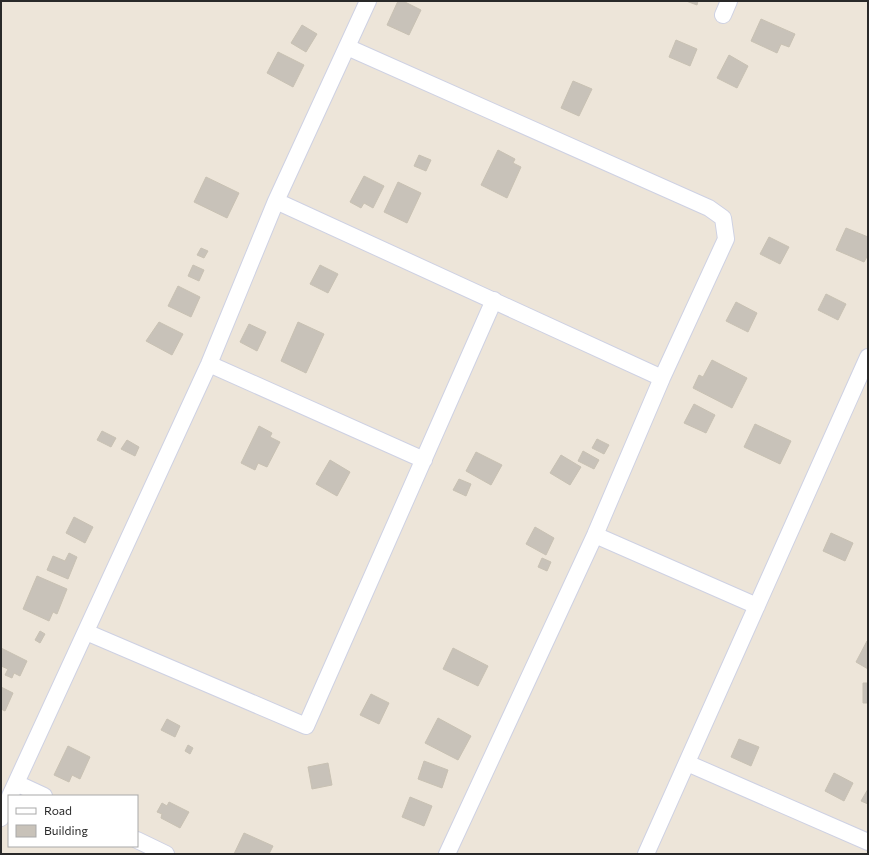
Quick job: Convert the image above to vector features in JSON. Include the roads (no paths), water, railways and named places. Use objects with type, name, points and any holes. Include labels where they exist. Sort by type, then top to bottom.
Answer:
[{"type":"street","points":[[39,795],[13,790],[209,364],[276,201],[368,1]]},
{"type":"street","points":[[347,47],[709,208],[723,218],[726,239],[662,378],[595,534],[446,854]]},
{"type":"street","points":[[276,201],[662,378]]},
{"type":"street","points":[[86,632],[306,726],[494,300]]},
{"type":"street","points":[[646,854],[868,357]]},
{"type":"street","points":[[209,364],[424,460]]},
{"type":"street","points":[[595,534],[757,606]]},
{"type":"street","points":[[687,762],[868,842]]},
{"type":"street","points":[[1,818],[8,801]]},
{"type":"street","points":[[138,840],[166,854]]}]
